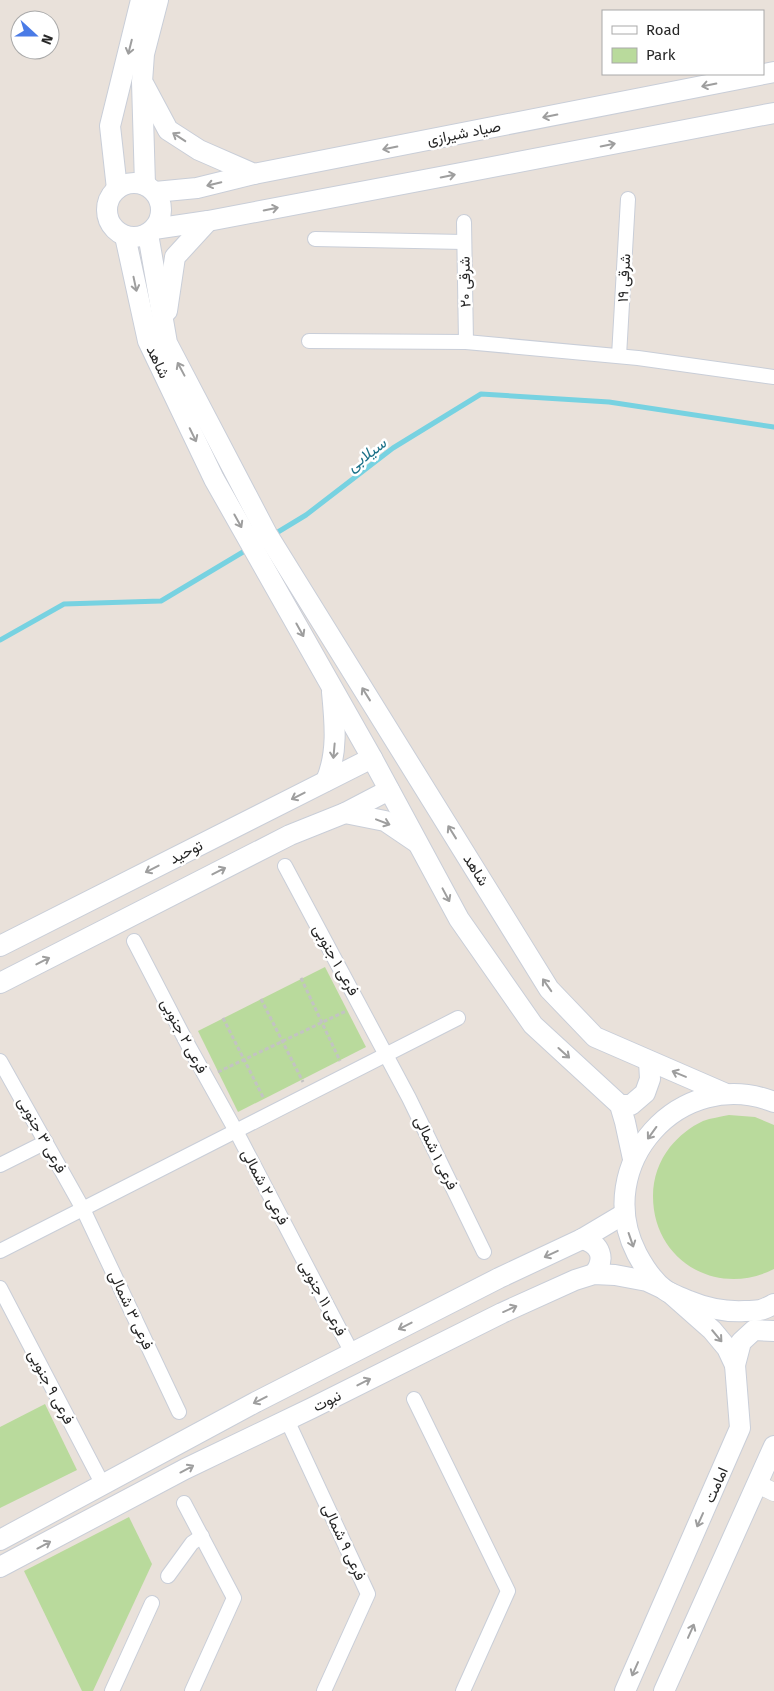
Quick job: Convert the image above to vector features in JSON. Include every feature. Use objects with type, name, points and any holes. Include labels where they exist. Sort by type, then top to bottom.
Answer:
[{"type":"main road","points":[[117,189],[110,126],[142,0]]},
{"type":"main road","points":[[150,189],[142,82],[144,54],[158,0]]},
{"type":"main road","name":"صیاد شیرازی","points":[[150,189],[197,188],[254,174],[759,75]]},
{"type":"main road","points":[[142,82],[168,130],[199,150],[254,174]]},
{"type":"main road","points":[[151,231],[774,113]]},
{"type":"main road","points":[[130,183],[139,183],[150,189],[160,200],[161,218],[151,231],[143,237],[134,238],[117,232],[111,225],[108,217],[109,199],[117,189],[130,183]]},
{"type":"main road","points":[[164,332],[175,257],[208,221]]},
{"type":"main road","name":"شاهد","points":[[151,231],[167,343],[267,534],[549,989],[595,1037],[724,1093]]},
{"type":"main road","name":"شاهد","points":[[125,236],[148,341],[214,479],[331,685]]},
{"type":"main road","points":[[331,685],[459,919],[533,1025],[620,1105],[633,1159]]},
{"type":"main road","points":[[326,782],[332,768],[334,753],[331,685]]},
{"type":"main road","name":"توحید","points":[[0,946],[372,758]]},
{"type":"main road","points":[[0,983],[290,834],[345,813],[389,790]]},
{"type":"main road","points":[[345,813],[385,821],[418,842]]},
{"type":"main road","points":[[620,1105],[631,1105],[644,1093],[650,1079],[649,1061]]},
{"type":"main road","points":[[666,1290],[644,1268],[631,1242],[624,1214],[626,1180],[633,1159],[661,1121],[690,1102],[724,1093],[758,1096],[774,1102]]},
{"type":"main road","name":"نبوت","points":[[0,1540],[352,1353],[499,1278],[582,1239],[624,1214]]},
{"type":"main road","points":[[582,1239],[590,1241],[600,1253],[601,1260],[594,1274]]},
{"type":"main road","name":"نبوت","points":[[0,1567],[185,1469],[502,1313],[575,1280],[594,1274],[615,1275],[647,1281],[697,1305],[723,1312],[760,1310],[774,1304]]},
{"type":"main road","name":"امامت","points":[[625,1691],[740,1428],[735,1365],[727,1348],[712,1330],[666,1290]]},
{"type":"main road","points":[[735,1365],[741,1342],[754,1330],[774,1331]]},
{"type":"main road","points":[[664,1691],[765,1488],[774,1446]]},
{"type":"street","name":"۱۹ شرقی","points":[[619,356],[628,199]]},
{"type":"street","name":"۲۰ شرقی","points":[[464,222],[466,342]]},
{"type":"street","points":[[315,239],[464,242]]},
{"type":"street","points":[[309,341],[466,342],[619,356],[774,377]]},
{"type":"street","name":"فرعی ۱ جنوبی","points":[[285,866],[386,1054]]},
{"type":"street","name":"فرعی ۲ جنوبی","points":[[134,941],[236,1131]]},
{"type":"street","points":[[0,1251],[458,1018]]},
{"type":"street","name":"فرعی ۱ شمالی","points":[[386,1054],[484,1252]]},
{"type":"street","name":"فرعی ۳ جنوبی","points":[[0,1060],[83,1209]]},
{"type":"street","name":"فرعی ۲ شمالی","points":[[236,1131],[294,1242]]},
{"type":"street","points":[[0,1165],[46,1142]]},
{"type":"street","name":"فرعی ۳ شمالی","points":[[83,1209],[179,1412]]},
{"type":"street","name":"فرعی ۱۱ جنوبی","points":[[294,1242],[352,1353]]},
{"type":"street","name":"فرعی ۹ جنوبی","points":[[0,1288],[102,1485]]},
{"type":"street","points":[[414,1399],[508,1590],[463,1691]]},
{"type":"street","name":"فرعی ۹ شمالی","points":[[287,1420],[368,1594],[324,1691]]},
{"type":"street","points":[[184,1503],[234,1598],[192,1691]]},
{"type":"street","points":[[168,1576],[192,1543],[202,1536]]},
{"type":"street","points":[[112,1691],[152,1603]]},
{"type":"path","points":[[301,978],[340,1061]]},
{"type":"path","points":[[261,999],[308,1094]]},
{"type":"path","points":[[206,1077],[360,1004]]},
{"type":"path","points":[[223,1018],[264,1099]]},
{"type":"green space","points":[[325,967],[366,1047],[238,1112],[198,1031]]},
{"type":"green space","points":[[729,1115],[755,1117],[774,1125],[774,1269],[752,1277],[731,1279],[711,1276],[692,1268],[676,1255],[664,1239],[656,1219],[653,1196],[657,1170],[673,1143],[698,1123]]},
{"type":"green space","points":[[45,1404],[77,1470],[0,1508],[0,1427]]},
{"type":"green space","points":[[129,1517],[152,1564],[93,1691],[82,1691],[24,1571]]},
{"type":"waterway","name":"سیلابی","points":[[273,535],[306,515],[393,448],[481,394],[609,402],[774,427]]},
{"type":"waterway","name":"سیلابی","points":[[0,640],[64,604],[161,601],[248,549]]}]
